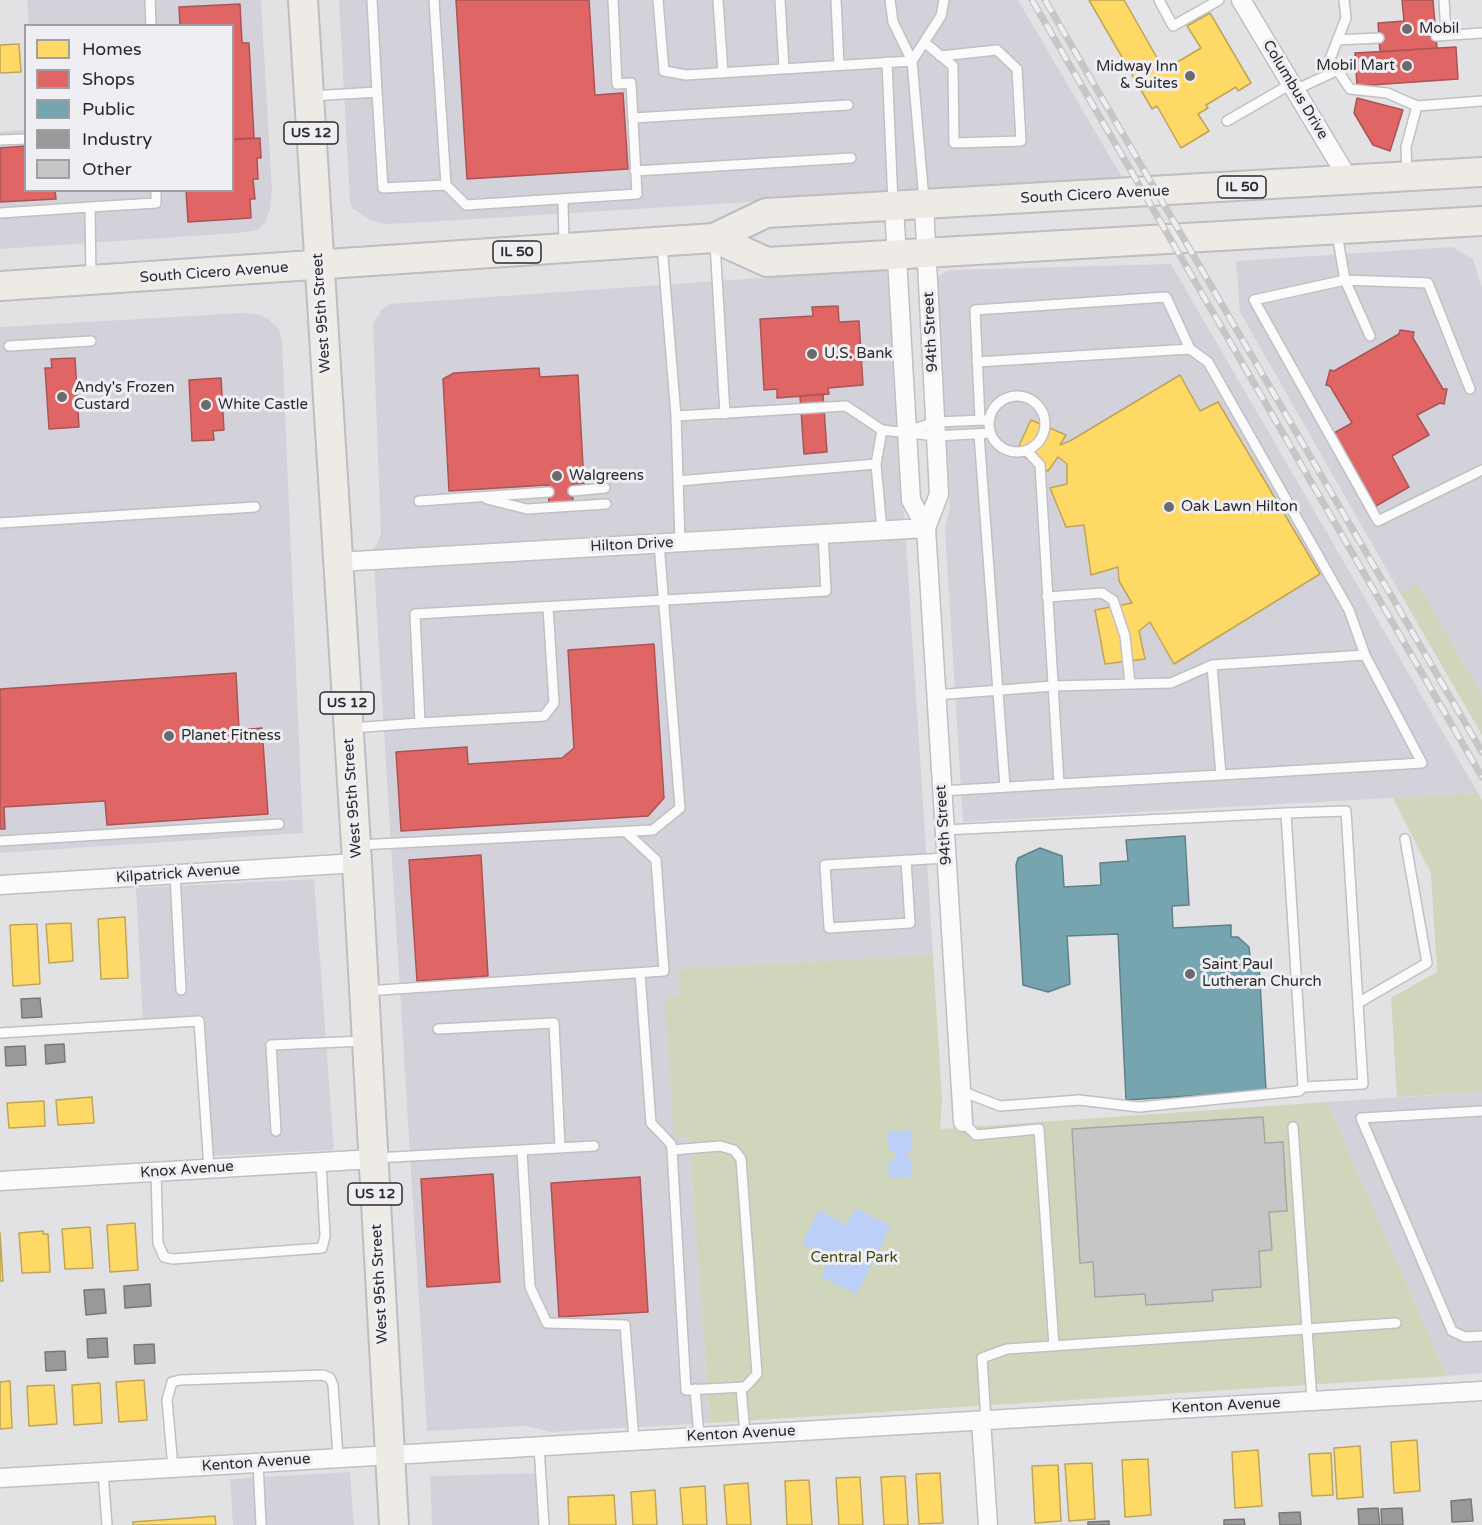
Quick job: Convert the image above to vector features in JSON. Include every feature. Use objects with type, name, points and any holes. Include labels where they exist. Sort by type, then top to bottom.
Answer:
[{"type":"main road","name":"West 95th Street","points":[[303,0],[356,854],[394,1525]]},
{"type":"main road","name":"South Cicero Avenue","points":[[0,286],[714,238],[766,213],[924,206],[1482,172]]},
{"type":"main road","name":"South Cicero Avenue","points":[[714,238],[767,262],[1482,221]]},
{"type":"street","name":"Columbus Drive","points":[[1241,0],[1349,180]]},
{"type":"street","name":"94th Street","points":[[924,206],[939,494],[926,528],[963,1122]]},
{"type":"street","name":"94th Street","points":[[894,207],[911,500],[926,528]]},
{"type":"street","name":"Hilton Drive","points":[[338,562],[926,528]]},
{"type":"street","name":"Kilpatrick Avenue","points":[[0,885],[175,874],[356,854]]},
{"type":"street","name":"Knox Avenue","points":[[0,1181],[373,1159]]},
{"type":"street","name":"Kenton Avenue","points":[[0,1478],[1482,1391]]},
{"type":"street","points":[[984,1420],[988,1525]]},
{"type":"lane","points":[[150,0],[151,24]]},
{"type":"lane","points":[[372,0],[383,188],[446,185]]},
{"type":"lane","points":[[434,0],[446,185],[466,205],[637,194],[631,82],[617,84],[613,0]]},
{"type":"lane","points":[[658,0],[664,71],[686,75],[912,61]]},
{"type":"lane","points":[[718,0],[723,73]]},
{"type":"lane","points":[[780,0],[784,69]]},
{"type":"lane","points":[[836,0],[839,65]]},
{"type":"lane","points":[[890,0],[893,22],[912,61],[924,206]]},
{"type":"lane","points":[[912,61],[941,16],[944,0]]},
{"type":"lane","points":[[1159,0],[1173,26],[1219,0]]},
{"type":"lane","points":[[1344,0],[1346,18],[1330,59],[1350,89],[1386,93],[1417,106],[1482,101]]},
{"type":"lane","points":[[1444,0],[1441,36],[1482,33]]},
{"type":"lane","points":[[1337,40],[1379,38]]},
{"type":"lane","points":[[924,42],[940,56],[953,66],[954,143],[1021,141],[1017,69],[997,50],[940,56]]},
{"type":"lane","points":[[887,62],[894,207]]},
{"type":"lane","points":[[1227,121],[1293,87],[1338,70]]},
{"type":"lane","points":[[309,96],[377,92]]},
{"type":"lane","points":[[633,118],[848,105]]},
{"type":"lane","points":[[1407,176],[1406,147],[1417,106]]},
{"type":"lane","points":[[0,140],[24,139]]},
{"type":"lane","points":[[635,171],[851,158]]},
{"type":"lane","points":[[0,213],[156,203],[156,192]]},
{"type":"lane","points":[[563,199],[565,248]]},
{"type":"lane","points":[[90,207],[91,280]]},
{"type":"lane","points":[[1336,228],[1345,279],[1371,336]]},
{"type":"lane","points":[[714,238],[725,414]]},
{"type":"lane","points":[[662,241],[676,416],[680,542]]},
{"type":"lane","points":[[1470,389],[1428,284],[1345,279],[1254,300],[1378,521],[1482,470]]},
{"type":"lane","points":[[942,791],[1422,763],[1365,655],[1349,610],[1208,362],[1190,349],[1166,297],[975,310],[980,420]]},
{"type":"lane","points":[[9,346],[91,341]]},
{"type":"lane","points":[[977,362],[1190,349]]},
{"type":"lane","points":[[1017,396],[1034,401],[1044,415],[1045,433],[1041,441],[1027,451],[1009,452],[1001,448],[990,434],[990,420],[994,408],[1008,397],[1017,396]]},
{"type":"lane","points":[[676,416],[846,406],[882,430],[936,429],[990,420]]},
{"type":"lane","points":[[936,429],[990,434]]},
{"type":"lane","points":[[882,430],[876,464],[882,531]]},
{"type":"lane","points":[[979,434],[1005,787]]},
{"type":"lane","points":[[1027,451],[1040,465],[1059,784]]},
{"type":"lane","points":[[678,481],[876,464]]},
{"type":"lane","points":[[573,491],[605,488]]},
{"type":"lane","points":[[419,501],[549,492]]},
{"type":"lane","points":[[479,497],[527,509],[606,504]]},
{"type":"lane","points":[[0,523],[255,507]]},
{"type":"lane","points":[[420,723],[415,614],[826,591],[823,534]]},
{"type":"lane","points":[[356,854],[653,831],[680,808],[659,543]]},
{"type":"lane","points":[[1047,597],[1102,593],[1113,600],[1125,636],[1130,684]]},
{"type":"lane","points":[[348,729],[544,716],[554,703],[548,607]]},
{"type":"lane","points":[[935,695],[1053,686],[1171,683],[1212,665],[1365,655]]},
{"type":"lane","points":[[1212,665],[1221,775]]},
{"type":"lane","points":[[944,830],[1346,811],[1363,1084],[1303,1087],[1299,1091],[1139,1107],[1079,1100],[1000,1106],[961,1091]]},
{"type":"lane","points":[[1287,813],[1303,1087]]},
{"type":"lane","points":[[0,841],[279,824]]},
{"type":"lane","points":[[364,992],[664,971],[656,860],[626,832]]},
{"type":"lane","points":[[1358,1003],[1427,963],[1405,839]]},
{"type":"lane","points":[[906,860],[910,923],[829,928],[825,865],[906,860],[946,858]]},
{"type":"lane","points":[[175,874],[181,990]]},
{"type":"lane","points":[[640,973],[651,1123],[671,1144],[672,1150],[686,1390],[745,1387],[757,1374],[741,1159],[734,1150],[720,1146],[672,1150]]},
{"type":"lane","points":[[0,1033],[199,1021],[209,1168]]},
{"type":"lane","points":[[438,1029],[554,1023],[560,1148]]},
{"type":"lane","points":[[276,1131],[271,1045],[367,1041]]},
{"type":"lane","points":[[1482,1111],[1361,1118],[1452,1331],[1465,1336],[1482,1336]]},
{"type":"lane","points":[[963,1122],[976,1135],[1039,1129],[1054,1346]]},
{"type":"lane","points":[[1293,1127],[1312,1401]]},
{"type":"lane","points":[[373,1159],[594,1146]]},
{"type":"lane","points":[[522,1150],[530,1287],[547,1323],[572,1326],[625,1325],[634,1440]]},
{"type":"lane","points":[[156,1172],[158,1243],[164,1257],[173,1259],[322,1248],[326,1236],[321,1162]]},
{"type":"lane","points":[[984,1420],[982,1358],[1007,1349],[1396,1323]]},
{"type":"lane","points":[[173,1468],[167,1400],[172,1382],[180,1380],[323,1375],[330,1378],[333,1385],[338,1457]]},
{"type":"lane","points":[[741,1387],[745,1434]]},
{"type":"lane","points":[[695,1389],[699,1437]]},
{"type":"lane","points":[[539,1446],[544,1525]]},
{"type":"lane","points":[[258,1462],[261,1525]]},
{"type":"lane","points":[[103,1472],[107,1525]]},
{"type":"shaded area","points":[[27,0],[261,0],[272,192],[265,223],[257,230],[238,233],[0,249],[0,132],[24,130],[24,192],[234,192],[234,24],[29,24]]},
{"type":"shaded area","points":[[339,0],[1018,0],[1123,179],[385,224],[370,220],[352,208],[350,201]]},
{"type":"shaded area","points":[[1452,247],[1473,259],[1482,288],[1482,695],[1417,584],[1400,593],[1240,312],[1236,261]]},
{"type":"shaded area","points":[[1171,264],[1478,793],[963,822],[945,528],[950,507],[935,285],[937,277],[949,270]]},
{"type":"shaded area","points":[[888,269],[933,955],[678,969],[680,996],[666,997],[675,1138],[689,1138],[710,1423],[551,1432],[527,1426],[427,1431],[373,551],[381,535],[373,324],[381,310],[390,304]]},
{"type":"shaded area","points":[[257,314],[268,319],[279,329],[282,342],[303,833],[0,853],[0,327]]},
{"type":"shaded area","points":[[314,879],[334,1150],[208,1156],[199,1021],[143,1024],[136,888]]},
{"type":"shaded area","points":[[1482,1092],[1482,1373],[1447,1376],[1327,1102]]},
{"type":"shaded area","points":[[350,1472],[354,1525],[233,1525],[230,1479]]},
{"type":"shaded area","points":[[541,1473],[544,1525],[432,1525],[430,1476]]},
{"type":"green space","points":[[1417,583],[1482,695],[1482,735],[1400,593]]},
{"type":"green space","points":[[1478,793],[1482,800],[1482,1092],[1397,1097],[1391,998],[1437,972],[1431,873],[1393,798]]},
{"type":"green space","name":"Central Park","points":[[933,955],[942,1098],[940,1129],[1327,1102],[1447,1376],[710,1423],[689,1138],[674,1138],[665,997],[680,996],[678,969]]},
{"type":"water","points":[[911,1130],[912,1150],[905,1157],[911,1159],[912,1177],[889,1178],[888,1162],[895,1158],[896,1152],[889,1151],[887,1132]]},
{"type":"water","points":[[855,1208],[891,1226],[857,1294],[821,1277],[830,1258],[802,1244],[819,1210],[846,1225]]},
{"type":"building: Homes","name":"Midway Inn & Suites","points":[[1089,0],[1124,0],[1164,70],[1201,48],[1187,26],[1210,13],[1251,83],[1238,91],[1236,87],[1206,105],[1208,108],[1198,114],[1209,131],[1181,148],[1157,106],[1152,109]]},
{"type":"building: Homes","points":[[19,44],[21,72],[0,73],[0,45]]},
{"type":"building: Homes","name":"Oak Lawn Hilton","points":[[1180,375],[1200,411],[1218,402],[1320,574],[1174,664],[1150,622],[1139,631],[1145,659],[1105,664],[1095,610],[1132,603],[1119,581],[1118,567],[1091,575],[1084,525],[1066,527],[1050,488],[1067,484],[1067,464],[1058,457],[1048,471],[1016,452],[1031,420],[1066,435],[1060,445]]},
{"type":"building: Homes","points":[[125,917],[128,978],[101,979],[98,919]]},
{"type":"building: Homes","points":[[71,923],[73,961],[49,963],[46,924]]},
{"type":"building: Homes","points":[[37,924],[40,984],[13,986],[10,925]]},
{"type":"building: Homes","points":[[92,1097],[94,1123],[58,1125],[56,1100]]},
{"type":"building: Homes","points":[[44,1101],[45,1126],[9,1128],[7,1103]]},
{"type":"building: Homes","points":[[135,1223],[138,1270],[110,1272],[107,1225]]},
{"type":"building: Homes","points":[[90,1227],[93,1268],[65,1269],[62,1229]]},
{"type":"building: Homes","points":[[43,1231],[43,1234],[48,1234],[50,1272],[22,1273],[19,1233]]},
{"type":"building: Homes","points":[[0,1233],[3,1281],[0,1281]]},
{"type":"building: Homes","points":[[144,1380],[147,1420],[119,1422],[116,1382]]},
{"type":"building: Homes","points":[[10,1381],[12,1428],[0,1429],[0,1382]]},
{"type":"building: Homes","points":[[100,1383],[102,1423],[74,1425],[72,1385]]},
{"type":"building: Homes","points":[[54,1385],[57,1424],[29,1426],[27,1386]]},
{"type":"building: Homes","points":[[1417,1440],[1420,1491],[1394,1493],[1391,1442]]},
{"type":"building: Homes","points":[[1360,1446],[1363,1497],[1337,1499],[1334,1448]]},
{"type":"building: Homes","points":[[1258,1450],[1262,1506],[1235,1508],[1232,1452]]},
{"type":"building: Homes","points":[[1331,1453],[1333,1495],[1312,1496],[1309,1454]]},
{"type":"building: Homes","points":[[1148,1459],[1151,1515],[1125,1517],[1122,1460]]},
{"type":"building: Homes","points":[[1092,1463],[1095,1519],[1069,1521],[1065,1464]]},
{"type":"building: Homes","points":[[1058,1465],[1061,1521],[1035,1523],[1032,1466]]},
{"type":"building: Homes","points":[[940,1473],[943,1523],[919,1524],[916,1474]]},
{"type":"building: Homes","points":[[905,1476],[908,1525],[884,1525],[881,1477]]},
{"type":"building: Homes","points":[[860,1477],[863,1525],[839,1525],[836,1478]]},
{"type":"building: Homes","points":[[809,1480],[812,1525],[787,1525],[785,1481]]},
{"type":"building: Homes","points":[[748,1483],[751,1525],[727,1525],[724,1485]]},
{"type":"building: Homes","points":[[705,1486],[707,1525],[683,1525],[680,1488]]},
{"type":"building: Homes","points":[[655,1490],[657,1525],[633,1525],[631,1492]]},
{"type":"building: Homes","points":[[614,1495],[616,1525],[569,1525],[568,1497]]},
{"type":"building: Homes","points":[[215,1516],[216,1525],[133,1525],[133,1522]]},
{"type":"building: Shops","points":[[456,0],[589,0],[595,95],[623,93],[628,169],[467,179]]},
{"type":"building: Shops","name":"Mobil","points":[[1402,0],[1433,0],[1437,48],[1380,52],[1378,23],[1404,21]]},
{"type":"building: Shops","points":[[240,4],[242,43],[249,43],[254,138],[234,139],[234,24],[180,24],[179,7]]},
{"type":"building: Shops","name":"Mobil Mart","points":[[1456,47],[1458,79],[1357,86],[1355,53]]},
{"type":"building: Shops","points":[[1357,98],[1403,110],[1390,151],[1373,145],[1354,113]]},
{"type":"building: Shops","points":[[260,138],[261,158],[257,158],[258,179],[253,179],[255,199],[250,199],[251,218],[188,222],[186,192],[234,192],[234,140]]},
{"type":"building: Shops","points":[[24,146],[24,192],[55,192],[56,199],[0,202],[0,148]]},
{"type":"building: Shops","name":"U.S. Bank","points":[[838,306],[839,322],[859,321],[863,385],[828,388],[829,394],[777,398],[777,389],[764,390],[760,319],[813,316],[812,307]]},
{"type":"building: Shops","points":[[1400,330],[1414,332],[1413,338],[1443,389],[1447,389],[1444,404],[1440,403],[1417,415],[1429,435],[1392,456],[1409,487],[1376,506],[1334,433],[1352,423],[1330,386],[1326,385],[1330,370],[1334,371],[1399,334]]},
{"type":"building: Shops","name":"Andy's Frozen Custard","points":[[75,358],[79,427],[49,429],[45,368],[52,368],[51,359]]},
{"type":"building: Shops","name":"Walgreens","points":[[539,368],[540,377],[578,375],[584,484],[572,484],[573,502],[549,504],[548,485],[449,491],[443,379],[454,373]]},
{"type":"building: Shops","name":"White Castle","points":[[221,378],[224,430],[213,431],[214,440],[192,441],[189,380]]},
{"type":"building: Shops","points":[[823,394],[827,452],[804,454],[800,396]]},
{"type":"building: Shops","points":[[654,644],[664,798],[648,816],[401,831],[396,752],[467,747],[468,764],[562,758],[574,748],[568,650]]},
{"type":"building: Shops","points":[[236,673],[239,730],[262,728],[268,814],[107,825],[105,801],[4,807],[5,829],[0,829],[0,689]]},
{"type":"building: Shops","points":[[481,855],[488,976],[417,981],[409,860]]},
{"type":"building: Shops","points":[[493,1174],[500,1282],[427,1287],[421,1179]]},
{"type":"building: Shops","points":[[640,1177],[648,1312],[559,1317],[551,1183]]},
{"type":"building: Public","name":"Saint Paul Lutheran Church","points":[[1185,836],[1189,905],[1172,906],[1173,928],[1231,925],[1231,937],[1238,937],[1249,947],[1250,956],[1259,963],[1266,1091],[1126,1100],[1118,934],[1067,936],[1070,984],[1048,992],[1023,985],[1016,865],[1018,858],[1040,848],[1062,856],[1064,887],[1101,885],[1100,863],[1128,861],[1126,840]]},
{"type":"building: Industry","points":[[40,998],[42,1017],[22,1018],[21,999]]},
{"type":"building: Industry","points":[[64,1044],[65,1062],[46,1064],[45,1045]]},
{"type":"building: Industry","points":[[25,1046],[26,1065],[6,1066],[5,1047]]},
{"type":"building: Industry","points":[[150,1284],[151,1306],[125,1308],[124,1286]]},
{"type":"building: Industry","points":[[104,1289],[106,1313],[86,1315],[84,1290]]},
{"type":"building: Industry","points":[[107,1338],[108,1357],[88,1358],[87,1339]]},
{"type":"building: Industry","points":[[154,1344],[155,1363],[135,1364],[134,1345]]},
{"type":"building: Industry","points":[[65,1351],[66,1370],[46,1371],[45,1352]]},
{"type":"building: Industry","points":[[1471,1499],[1473,1521],[1452,1522],[1451,1501]]},
{"type":"building: Industry","points":[[1378,1508],[1380,1525],[1359,1525],[1358,1509]]},
{"type":"building: Industry","points":[[1402,1508],[1403,1525],[1382,1525],[1381,1509]]},
{"type":"building: Industry","points":[[1300,1512],[1301,1525],[1280,1525],[1279,1513]]},
{"type":"building: Industry","points":[[1244,1519],[1245,1525],[1224,1525],[1224,1520]]},
{"type":"building: Industry","points":[[1109,1521],[1109,1525],[1088,1525],[1088,1522]]},
{"type":"building: Other","points":[[1263,1117],[1265,1143],[1283,1142],[1287,1211],[1269,1212],[1272,1250],[1259,1251],[1261,1287],[1212,1290],[1213,1301],[1146,1305],[1145,1294],[1095,1297],[1093,1262],[1080,1263],[1072,1129]]},
{"type":"railway","points":[[1032,0],[1482,777]]},
{"type":"railway","points":[[1045,0],[1482,752]]},
{"type":"place","name":"Mobil","points":[[1407,29]]},
{"type":"place","name":"Mobil Mart","points":[[1407,66]]},
{"type":"place","name":"Midway Inn & Suites","points":[[1190,76]]},
{"type":"place","name":"U.S. Bank","points":[[812,354]]},
{"type":"place","name":"Andy's Frozen Custard","points":[[62,397]]},
{"type":"place","name":"White Castle","points":[[206,405]]},
{"type":"place","name":"Walgreens","points":[[557,476]]},
{"type":"place","name":"Oak Lawn Hilton","points":[[1169,507]]},
{"type":"place","name":"Planet Fitness","points":[[169,736]]},
{"type":"place","name":"Saint Paul Lutheran Church","points":[[1190,974]]}]
